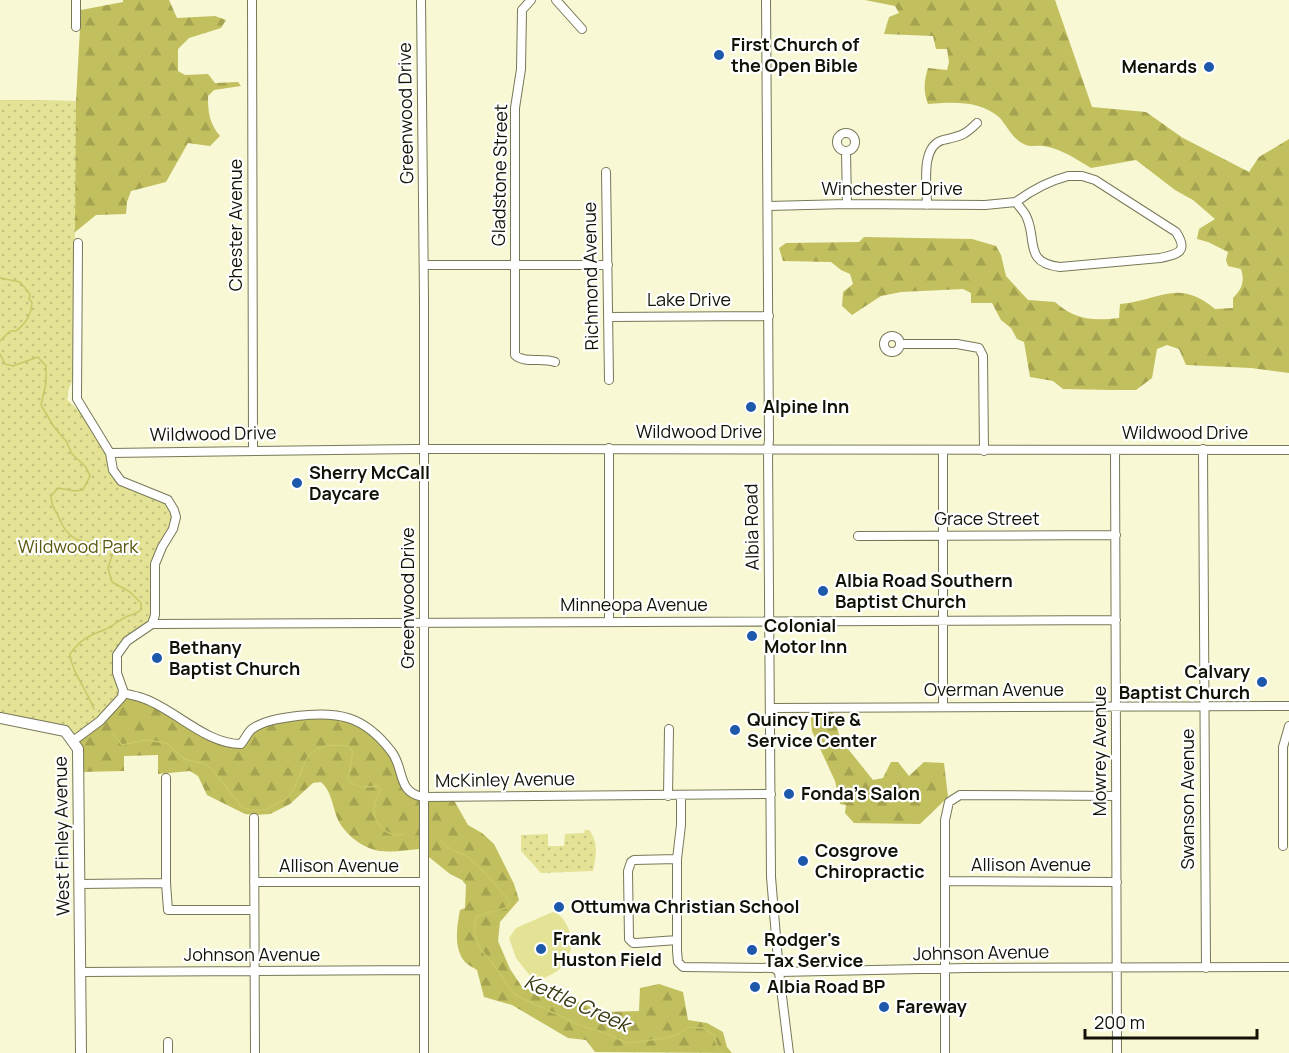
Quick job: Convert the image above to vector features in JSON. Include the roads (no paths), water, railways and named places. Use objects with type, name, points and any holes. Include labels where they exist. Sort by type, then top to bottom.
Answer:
[{"type":"main road","points":[[0,718],[65,731],[73,741]]},
{"type":"main road","name":"West Finley Avenue","points":[[73,741],[78,749],[79,759],[81,1053]]},
{"type":"street","points":[[76,0],[76,27]]},
{"type":"street","name":"Chester Avenue","points":[[252,0],[253,449]]},
{"type":"street","name":"Greenwood Drive","points":[[421,0],[424,265],[424,1053]]},
{"type":"street","name":"Gladstone Street","points":[[531,0],[522,10],[521,69],[515,108],[515,355],[521,360],[555,362]]},
{"type":"street","points":[[555,0],[582,29]]},
{"type":"street","name":"Albia Road","points":[[766,0],[771,877],[789,1053]]},
{"type":"street","points":[[927,205],[930,150],[936,143],[966,133],[976,123]]},
{"type":"street","points":[[846,151],[847,204]]},
{"type":"street","name":"Richmond Avenue","points":[[606,172],[609,380]]},
{"type":"street","points":[[1068,176],[1089,178],[1176,232],[1182,246],[1175,255],[1160,258],[1060,267],[1048,266],[1039,260],[1033,251],[1027,216],[1016,202],[1054,179],[1068,176]]},
{"type":"street","name":"Winchester Drive","points":[[768,206],[998,205],[1016,202]]},
{"type":"street","points":[[78,243],[77,399],[110,453],[113,470],[121,481],[168,500],[176,517],[173,529],[155,564],[155,615],[152,624],[136,633],[117,656],[117,673],[123,693]]},
{"type":"street","points":[[424,265],[608,265]]},
{"type":"street","name":"Lake Drive","points":[[608,317],[769,316]]},
{"type":"street","points":[[901,344],[957,344],[979,348],[983,356],[984,451]]},
{"type":"street","points":[[609,448],[609,622]]},
{"type":"street","name":"Wildwood Drive","points":[[110,453],[253,449],[609,448],[984,451],[1289,450]]},
{"type":"street","name":"Swanson Avenue","points":[[1203,449],[1206,968]]},
{"type":"street","points":[[943,450],[943,706]]},
{"type":"street","name":"Mowrey Avenue","points":[[1115,450],[1117,1053]]},
{"type":"street","name":"Grace Street","points":[[858,536],[1116,535]]},
{"type":"street","name":"Minneopa Avenue","points":[[152,624],[1116,620]]},
{"type":"street","name":"McKinley Avenue","points":[[123,693],[146,699],[231,744],[242,744],[251,729],[285,717],[323,714],[351,717],[371,731],[392,751],[405,786],[410,793],[423,797],[771,794]]},
{"type":"street","name":"West Finley Avenue","points":[[73,741],[116,706],[123,693]]},
{"type":"street","name":"Overman Avenue","points":[[770,708],[1289,706]]},
{"type":"street","points":[[1283,846],[1283,747],[1289,726]]},
{"type":"street","points":[[668,796],[669,729]]},
{"type":"street","points":[[166,778],[168,910],[254,910]]},
{"type":"street","points":[[677,859],[634,860],[631,862],[628,871],[629,939],[633,943],[677,940],[677,859],[681,825],[681,796]]},
{"type":"street","points":[[945,1053],[945,820],[949,802],[956,796],[1116,796]]},
{"type":"street","points":[[254,818],[255,1053]]},
{"type":"street","name":"Allison Avenue","points":[[945,881],[1117,882]]},
{"type":"street","name":"Allison Avenue","points":[[254,882],[424,882]]},
{"type":"street","points":[[80,884],[166,883]]},
{"type":"street","name":"Johnson Avenue","points":[[677,940],[678,962],[683,967],[774,968],[779,972],[1289,967]]},
{"type":"street","name":"Johnson Avenue","points":[[81,972],[424,970]]},
{"type":"street","points":[[168,1042],[168,1053]]},
{"type":"waterway","name":"Kettle Creek","points":[[0,278],[20,282],[30,294],[29,299],[32,302],[25,322],[16,331],[10,331],[0,341]]},
{"type":"waterway","name":"Kettle Creek","points":[[0,354],[5,364],[13,366],[38,357],[46,366],[46,383],[41,405],[54,427],[66,441],[72,454],[86,467],[90,476],[83,490],[58,488],[51,496],[52,505],[65,530],[72,537],[86,542],[101,543],[114,549],[108,568],[112,582],[130,592],[141,603],[141,610],[93,634],[70,654],[74,668],[94,709]]},
{"type":"waterway","name":"Kettle Creek","points":[[113,733],[122,745],[145,740],[167,743],[184,759],[205,764],[211,768],[243,808],[255,810],[267,809],[287,798],[296,785],[304,764],[313,752],[326,746],[348,746],[353,751],[348,779],[358,786],[378,786],[381,790],[376,801],[375,817],[381,827],[391,834],[404,834]]},
{"type":"waterway","name":"Kettle Creek","points":[[441,841],[476,864],[510,902],[506,908],[476,917],[474,932],[480,948],[517,996],[582,1026],[628,1043],[666,1038],[677,1035],[689,1027],[703,1028],[714,1035],[718,1049],[723,1053]]},
{"type":"place","name":"First Church of the Open Bible","points":[[719,55]]},
{"type":"place","name":"Menards","points":[[1209,67]]},
{"type":"place","name":"Alpine Inn","points":[[751,407]]},
{"type":"place","name":"Sherry McCall Daycare","points":[[297,483]]},
{"type":"place","name":"Albia Road Southern Baptist Church","points":[[823,591]]},
{"type":"place","name":"Colonial Motor Inn","points":[[752,636]]},
{"type":"place","name":"Bethany Baptist Church","points":[[157,658]]},
{"type":"place","name":"Calvary Baptist Church","points":[[1262,682]]},
{"type":"place","name":"Quincy Tire & Service Center","points":[[735,730]]},
{"type":"place","name":"Fonda's Salon","points":[[789,794]]},
{"type":"place","name":"Cosgrove Chiropractic","points":[[803,861]]},
{"type":"place","name":"Ottumwa Christian School","points":[[559,907]]},
{"type":"place","name":"Frank Huston Field","points":[[541,949]]},
{"type":"place","name":"Rodger's Tax Service","points":[[752,950]]},
{"type":"place","name":"Albia Road BP","points":[[755,987]]},
{"type":"place","name":"Fareway","points":[[884,1007]]},
{"type":"park label","name":"Wildwood Park","points":[[78,547]]}]
